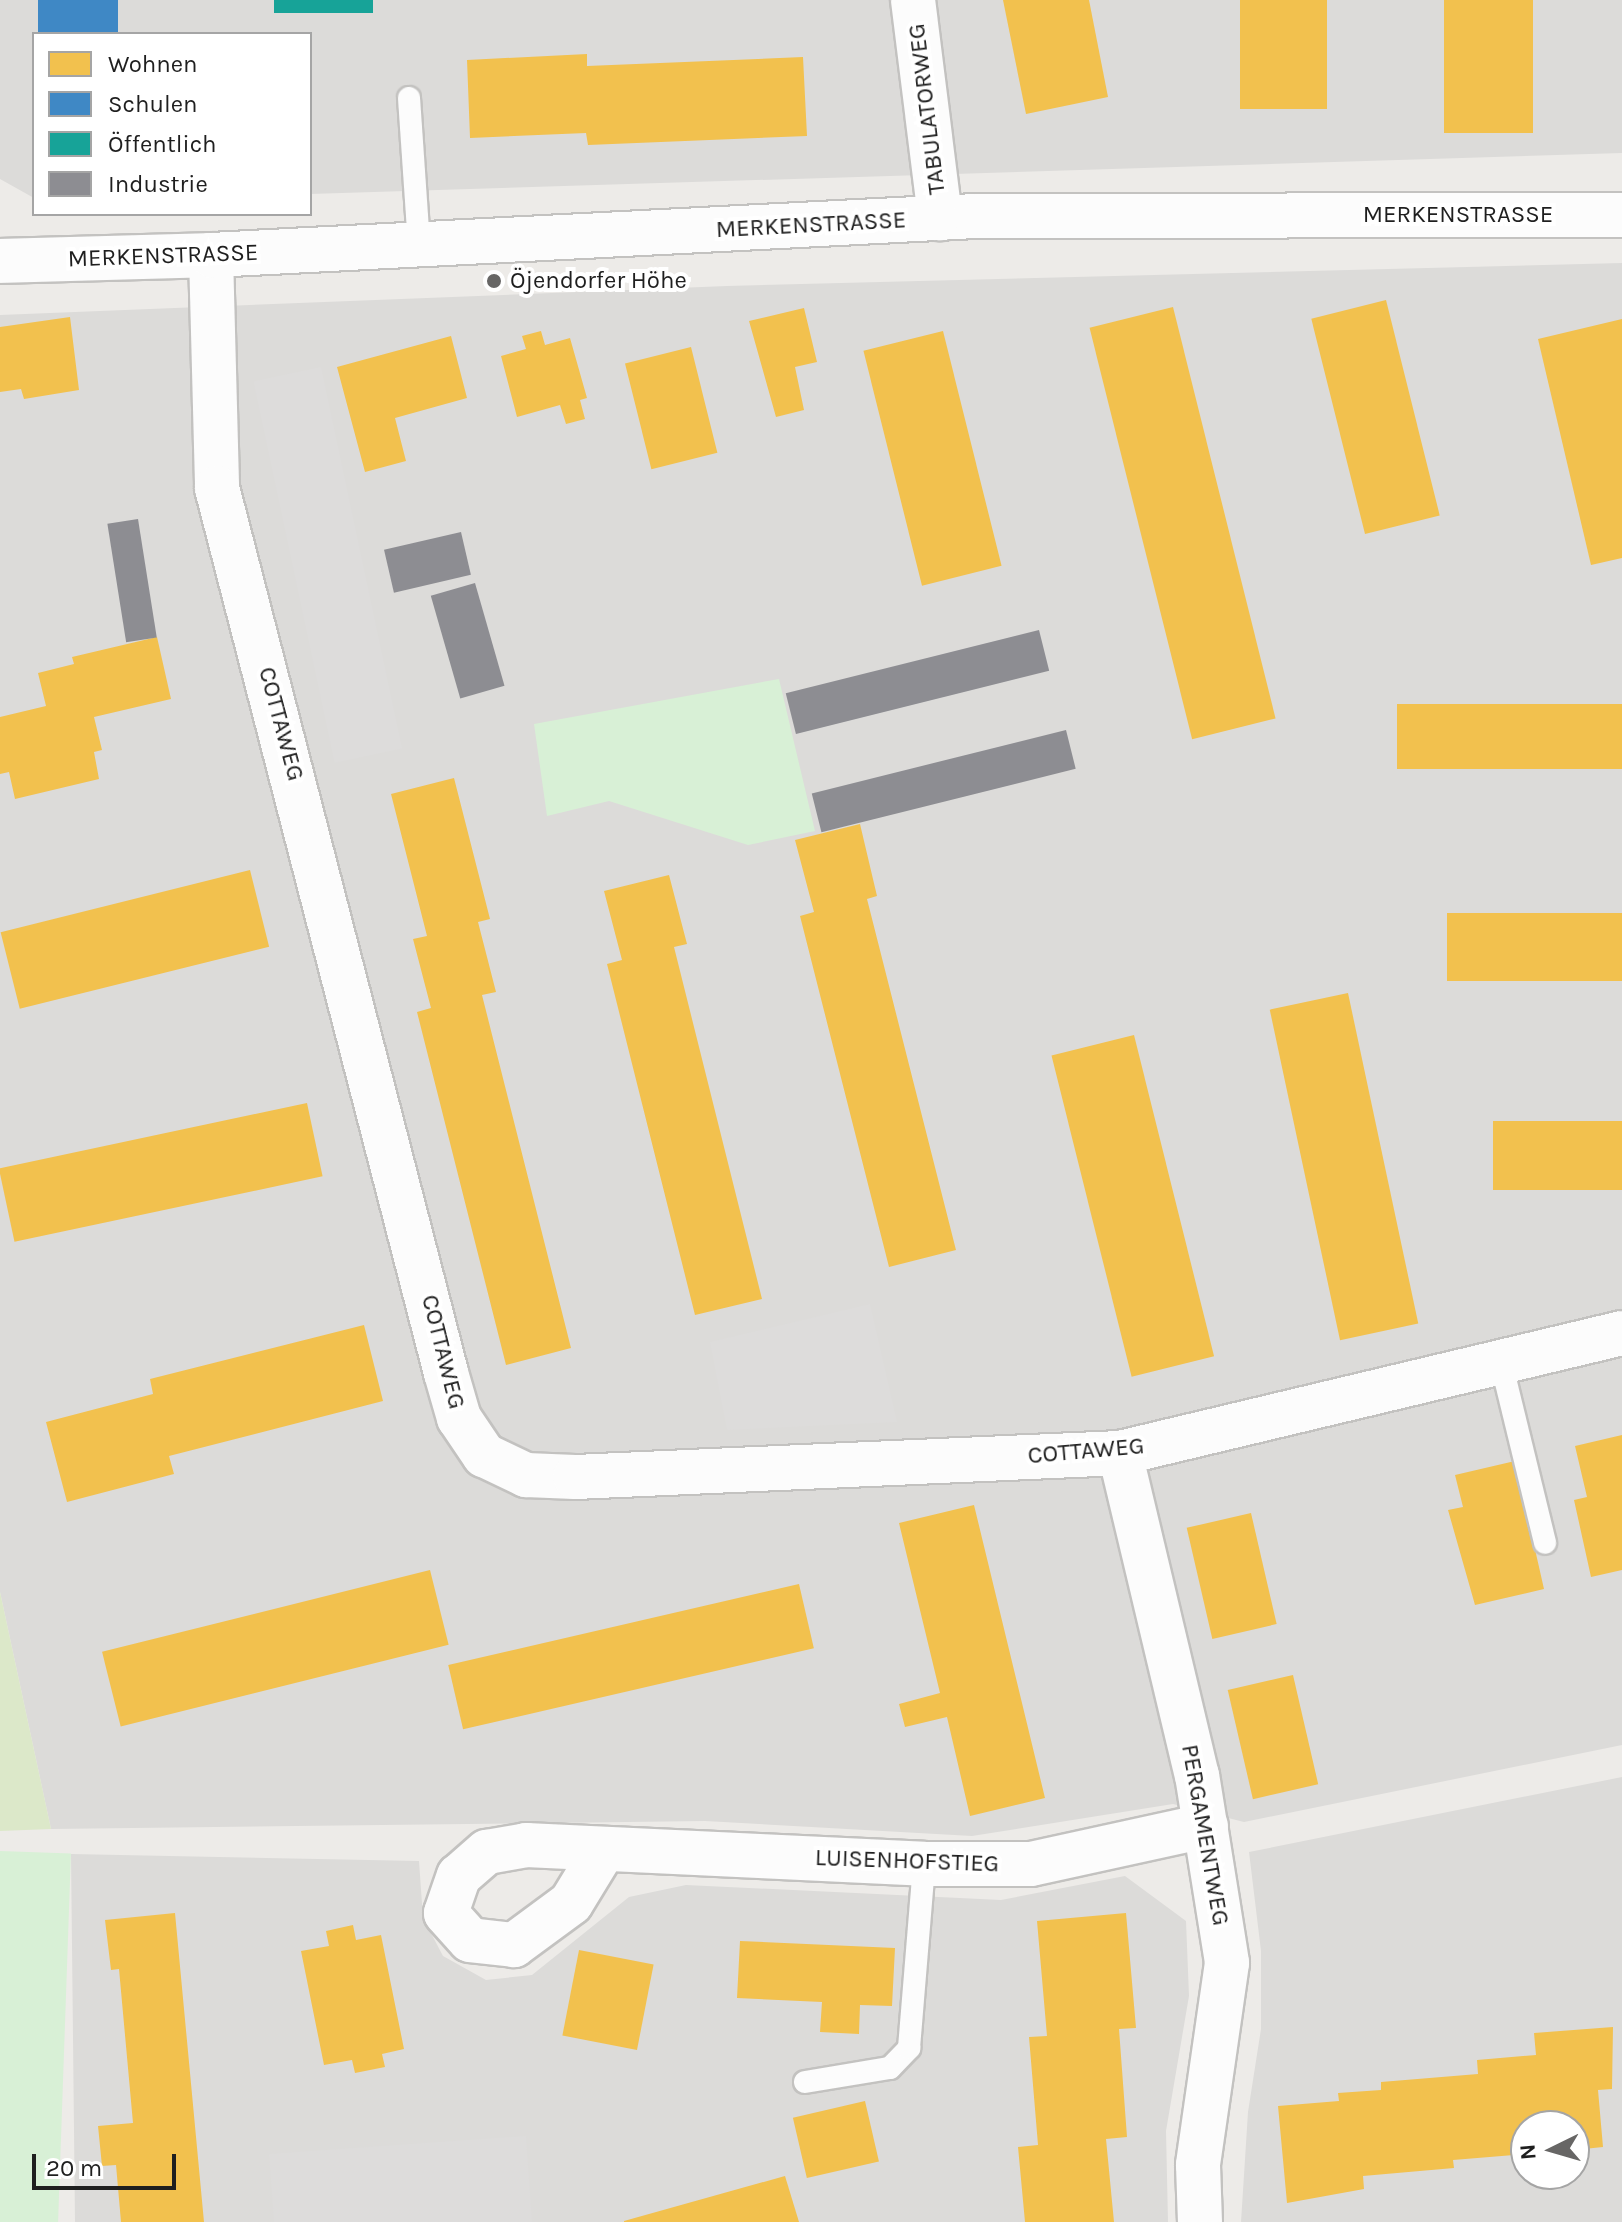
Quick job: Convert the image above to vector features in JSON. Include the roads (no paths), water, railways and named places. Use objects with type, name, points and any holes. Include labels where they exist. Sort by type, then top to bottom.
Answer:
[{"type":"street","name":"TABULATORWEG","points":[[913,0],[940,218]]},
{"type":"street","name":"MERKENSTRASSE","points":[[0,261],[211,255],[940,218],[1622,215]]},
{"type":"street","name":"COTTAWEG","points":[[211,255],[217,488],[446,1373],[459,1418],[484,1455],[526,1475],[575,1477],[1120,1453],[1622,1333]]},
{"type":"street","name":"PERGAMENTWEG","points":[[1120,1453],[1206,1826],[1227,1963],[1198,2165],[1200,2222]]},
{"type":"street","name":"LUISENHOFSTIEG","points":[[604,1849],[924,1864],[1031,1864],[1206,1826]]},
{"type":"lane","points":[[409,98],[419,245]]},
{"type":"lane","points":[[1501,1362],[1545,1543]]},
{"type":"lane","points":[[805,2082],[890,2068],[909,2048],[924,1864]]},
{"type":"place","name":"Öjendorfer Höhe","points":[[494,281]]}]
